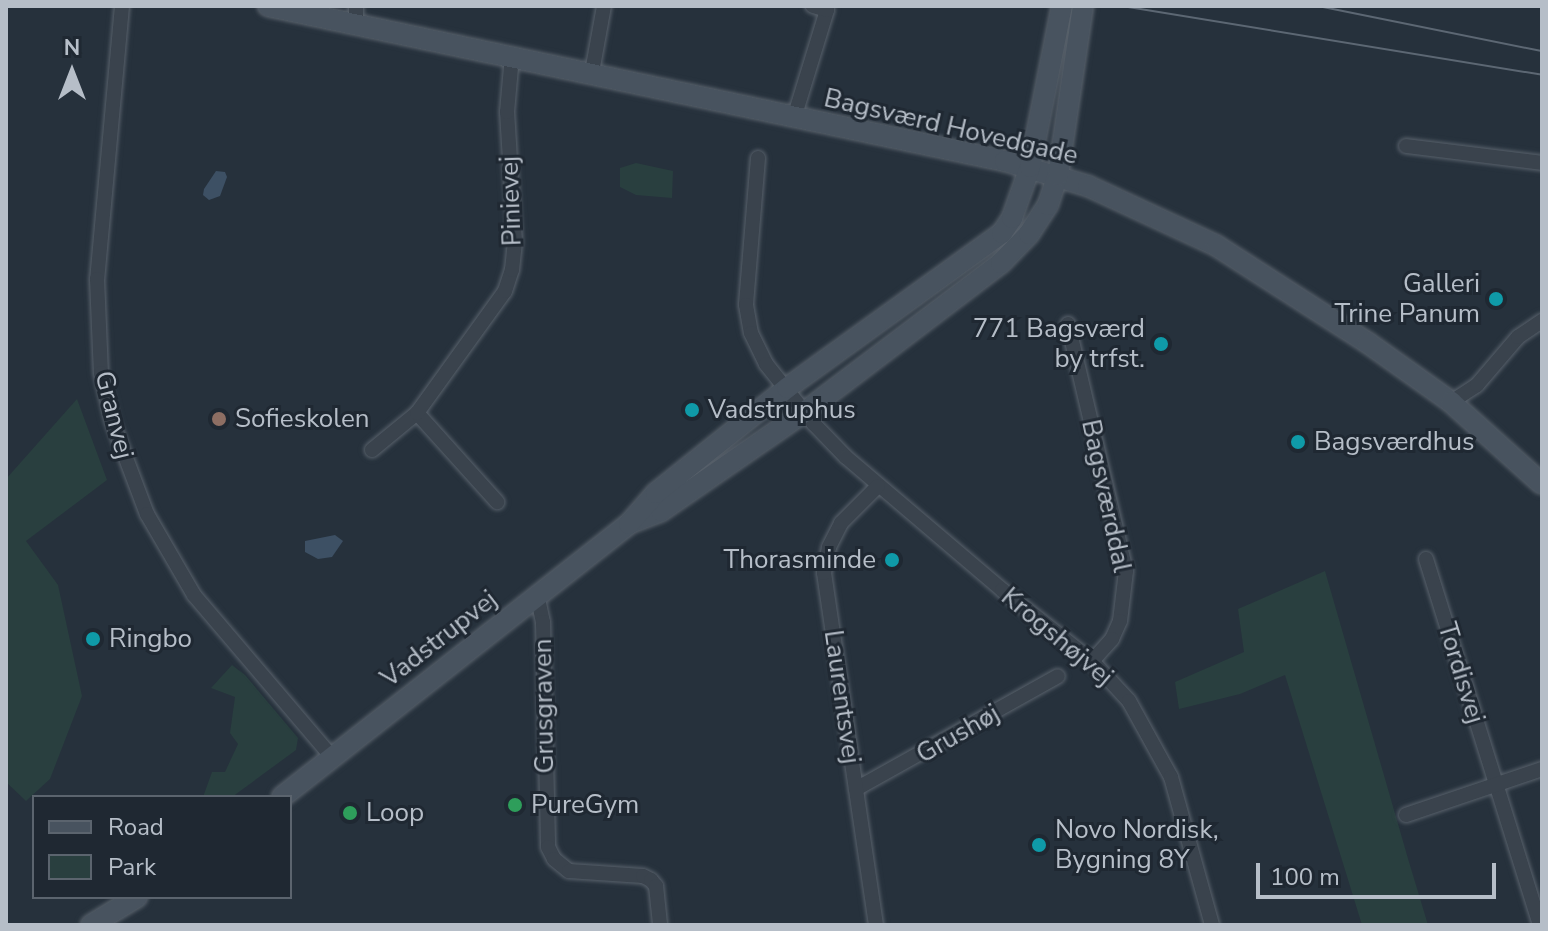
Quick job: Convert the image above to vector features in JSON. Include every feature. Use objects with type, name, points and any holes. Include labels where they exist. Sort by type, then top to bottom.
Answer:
[{"type":"street","name":"Granvej","points":[[122,6],[97,279],[101,373],[112,421],[147,514],[194,595],[332,757]]},
{"type":"street","name":"Bagsværd Hovedgade","points":[[268,6],[356,15],[512,56],[1058,175],[1128,202],[1217,246],[1368,343],[1451,402],[1542,484]]},
{"type":"street","points":[[592,72],[604,6]]},
{"type":"street","points":[[794,118],[827,10],[813,6]]},
{"type":"street","name":"Vadstrupvej","points":[[284,795],[629,524],[656,493],[787,388],[1002,233],[1012,218],[1030,167],[1062,6]]},
{"type":"street","name":"Vadstrupvej","points":[[629,524],[661,511],[806,411],[1001,263],[1040,219],[1058,175],[1083,6]]},
{"type":"street","name":"Pinievej","points":[[372,450],[417,413],[505,291],[512,270],[515,242],[507,112],[512,56]]},
{"type":"street","points":[[1406,146],[1542,163]]},
{"type":"street","points":[[758,158],[746,305],[751,333],[766,364],[806,411]]},
{"type":"street","points":[[1451,402],[1477,385],[1518,337],[1542,321]]},
{"type":"street","name":"Bagsværddal","points":[[1068,324],[1126,571],[1120,621],[1112,639],[1092,661]]},
{"type":"street","name":"Krogshøjvej","points":[[806,411],[814,424],[878,486],[1092,661],[1129,701],[1171,777],[1212,925]]},
{"type":"street","points":[[417,413],[497,502]]},
{"type":"street","name":"Laurentsvej","points":[[876,925],[824,573],[829,547],[841,523],[878,486]]},
{"type":"street","name":"Tordisvej","points":[[1426,559],[1540,925]]},
{"type":"street","name":"Grusgraven","points":[[537,594],[543,622],[548,847],[554,859],[569,871],[651,880],[656,886],[660,925]]},
{"type":"street","name":"Grushøj","points":[[856,789],[1058,676]]},
{"type":"street","points":[[1406,815],[1542,769]]},
{"type":"street","points":[[91,925],[134,899]]},
{"type":"green space","points":[[636,163],[673,171],[672,198],[636,195],[620,187],[620,168]]},
{"type":"green space","points":[[77,399],[107,480],[26,541],[58,585],[82,696],[50,779],[26,801],[6,782],[6,479]]},
{"type":"green space","points":[[1325,571],[1428,925],[1362,925],[1285,675],[1240,694],[1179,709],[1175,682],[1244,652],[1238,609]]},
{"type":"green space","points":[[232,665],[245,675],[298,738],[296,750],[235,795],[204,795],[212,772],[225,772],[238,744],[230,733],[235,697],[211,688]]},
{"type":"water","points":[[216,171],[225,172],[227,177],[220,196],[209,200],[203,195],[204,189]]},
{"type":"water","points":[[335,535],[343,541],[332,557],[318,559],[305,552],[305,541]]},
{"type":"tram line","points":[[1122,6],[1542,75]]},
{"type":"tram line","points":[[1318,6],[1542,51]]},
{"type":"place","name":"Galleri Trine Panum","points":[[1496,299]]},
{"type":"place","name":"771 Bagsværd by trfst.","points":[[1161,344]]},
{"type":"place","name":"Vadstruphus","points":[[692,410]]},
{"type":"place","name":"Sofieskolen","points":[[219,419]]},
{"type":"place","name":"Bagsværdhus","points":[[1298,442]]},
{"type":"place","name":"Thorasminde","points":[[892,560]]},
{"type":"place","name":"Ringbo","points":[[93,639]]},
{"type":"place","name":"PureGym","points":[[515,805]]},
{"type":"place","name":"Loop","points":[[350,813]]},
{"type":"place","name":"Novo Nordisk, Bygning 8Y","points":[[1039,845]]}]
